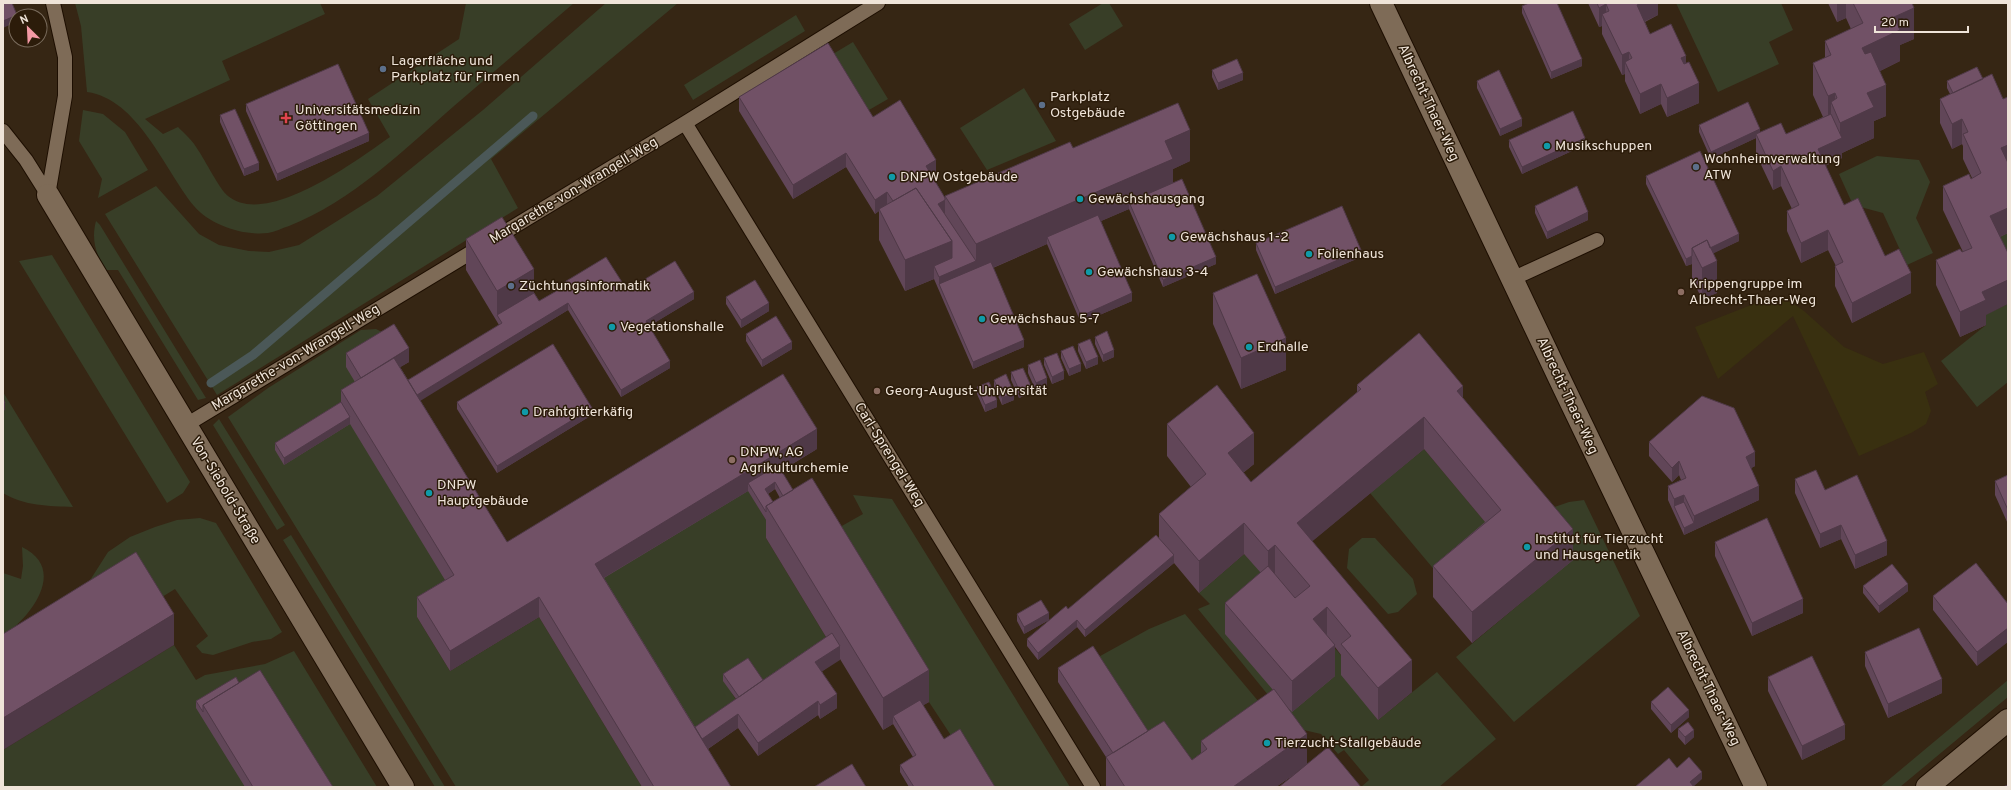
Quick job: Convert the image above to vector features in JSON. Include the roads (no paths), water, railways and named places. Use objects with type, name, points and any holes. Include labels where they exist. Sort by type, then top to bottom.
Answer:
[{"type":"street","name":"Albrecht-Thaer-Weg","points":[[1381,3],[1756,787]]},
{"type":"street","name":"Von-Siebold-Straße","points":[[48,195],[403,787]]},
{"type":"street","points":[[1927,787],[2008,720]]},
{"type":"lane","points":[[48,195],[65,96],[65,57],[53,3]]},
{"type":"lane","name":"Margarethe-von-Wrangell-Weg","points":[[186,425],[685,123],[878,3]]},
{"type":"lane","name":"Carl-Sprengel-Weg","points":[[685,123],[1093,787]]},
{"type":"lane","points":[[3,130],[26,160],[48,195]]},
{"type":"lane","points":[[1512,279],[1597,240]]},
{"type":"waterway","points":[[211,383],[253,355],[533,116]]},
{"type":"place","name":"Lagerfläche und Parkplatz für Firmen","points":[[383,69]]},
{"type":"place","name":"Parkplatz Ostgebäude","points":[[1042,105]]},
{"type":"place","name":"Universitätsmedizin Göttingen","points":[[286,118]]},
{"type":"place","name":"Musikschuppen","points":[[1547,146]]},
{"type":"place","name":"Wohnheimverwaltung ATW","points":[[1696,167]]},
{"type":"place","name":"DNPW Ostgebäude","points":[[892,177]]},
{"type":"place","name":"Gewächshausgang","points":[[1080,199]]},
{"type":"place","name":"Gewächshaus 1-2","points":[[1172,237]]},
{"type":"place","name":"Folienhaus","points":[[1309,254]]},
{"type":"place","name":"Gewächshaus 3-4","points":[[1089,272]]},
{"type":"place","name":"Züchtungsinformatik","points":[[511,286]]},
{"type":"place","name":"Krippengruppe im Albrecht-Thaer-Weg","points":[[1681,292]]},
{"type":"place","name":"Gewächshaus 5-7","points":[[982,319]]},
{"type":"place","name":"Vegetationshalle","points":[[612,327]]},
{"type":"place","name":"Erdhalle","points":[[1249,347]]},
{"type":"place","name":"Georg-August-Universität","points":[[877,391]]},
{"type":"place","name":"Drahtgitterkäfig","points":[[525,412]]},
{"type":"place","name":"DNPW, AG Agrikulturchemie","points":[[732,460]]},
{"type":"place","name":"DNPW Hauptgebäude","points":[[429,493]]},
{"type":"place","name":"Institut für Tierzucht und Hausgenetik","points":[[1527,547]]},
{"type":"place","name":"Tierzucht-Stallgebäude","points":[[1267,743]]}]
